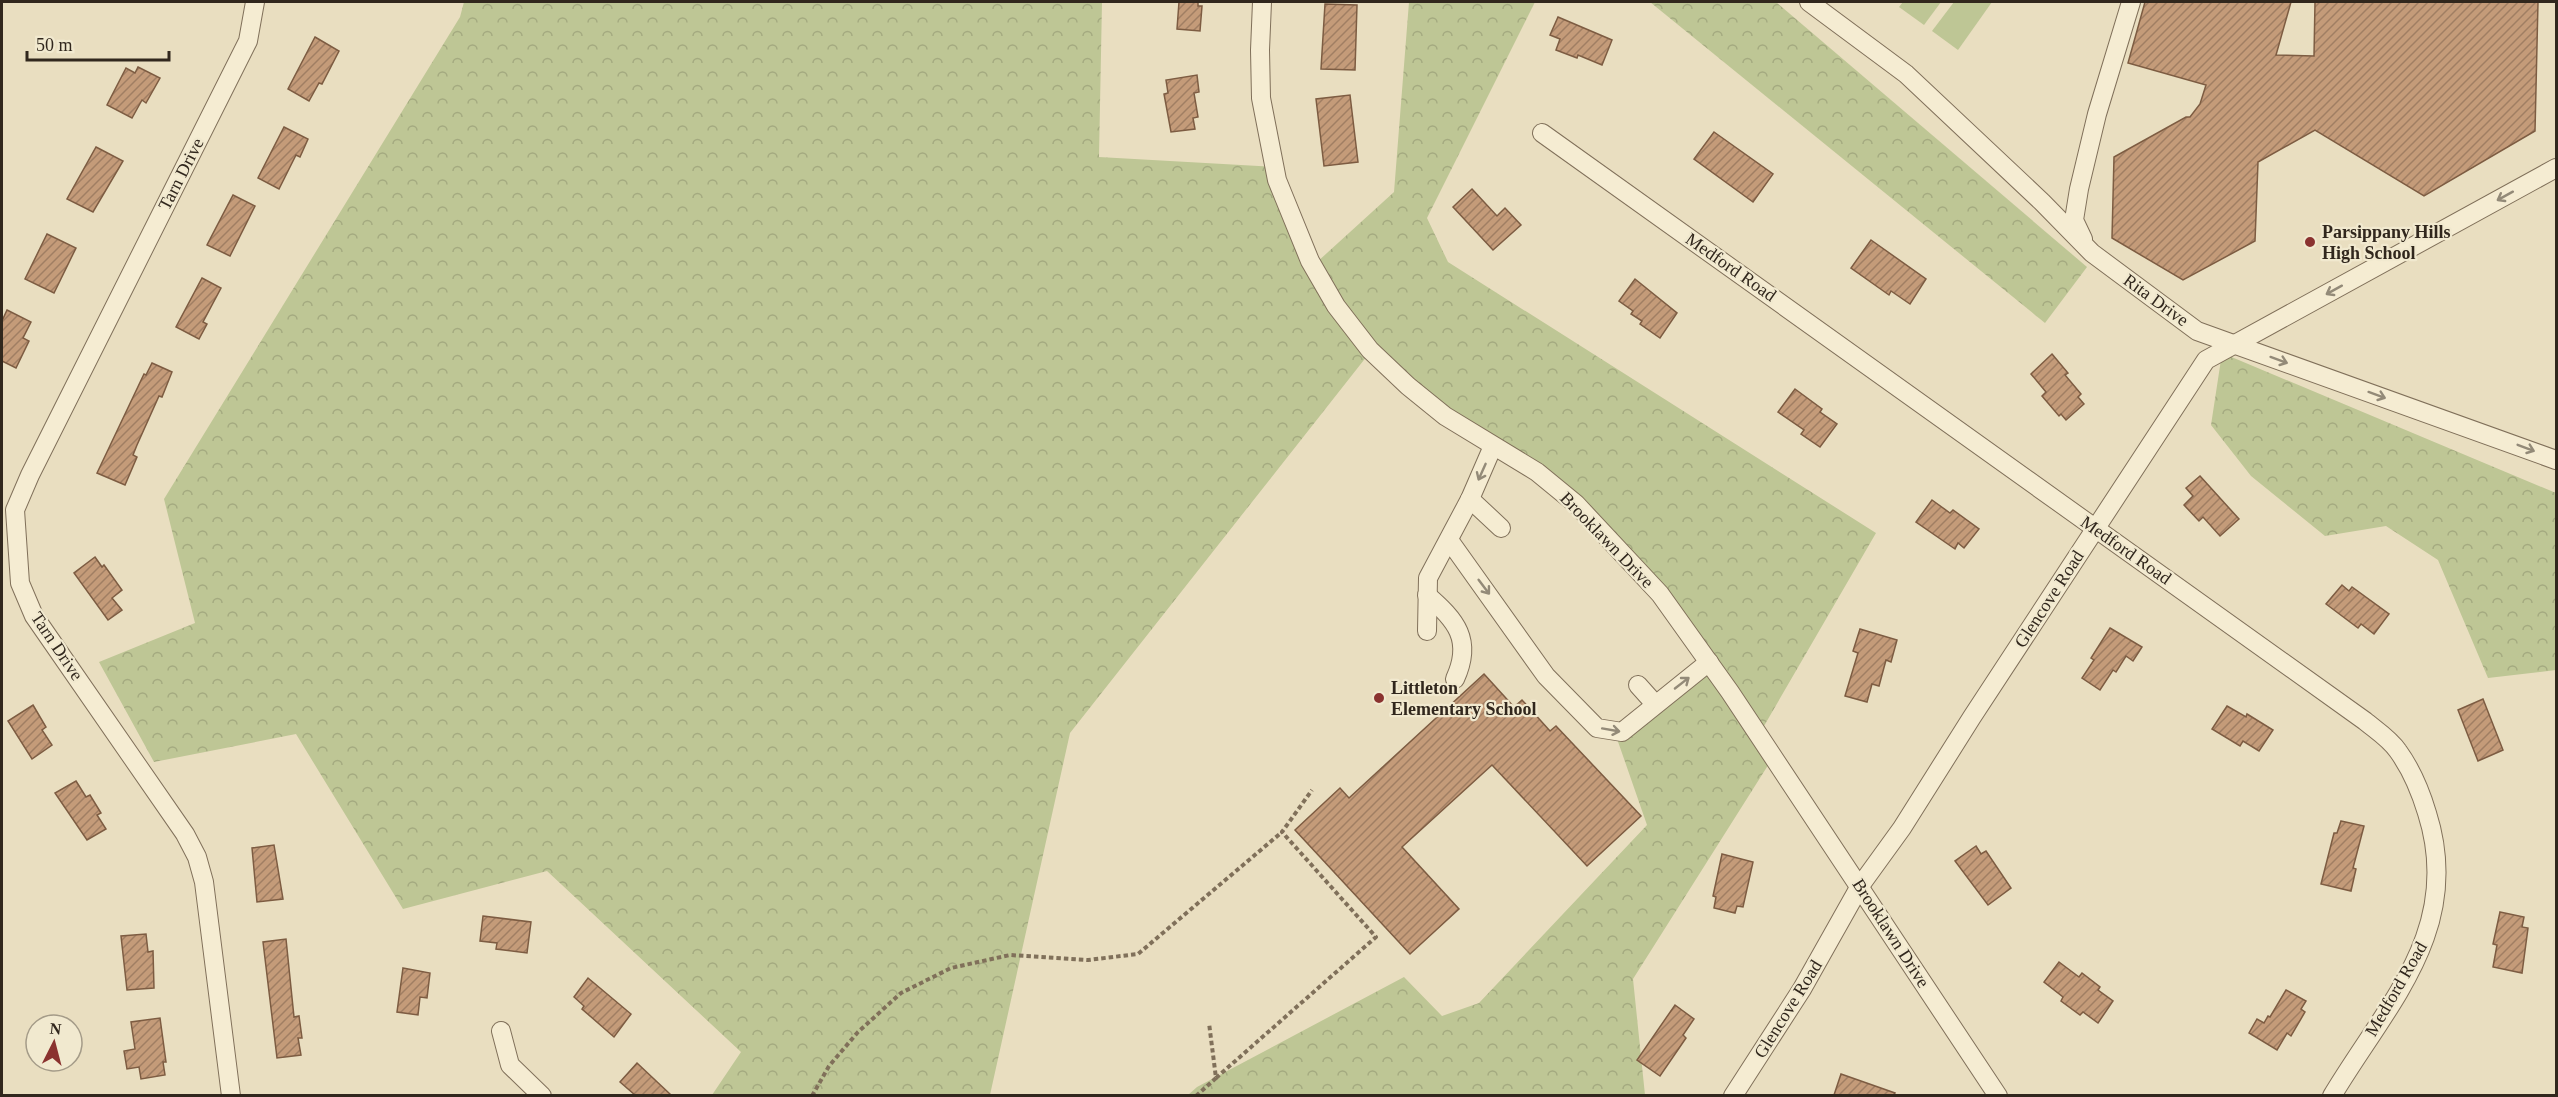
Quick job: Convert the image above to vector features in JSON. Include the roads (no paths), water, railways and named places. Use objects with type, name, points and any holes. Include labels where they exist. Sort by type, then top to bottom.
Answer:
[{"type":"street","name":"Tarn Drive","points":[[231,1095],[204,882],[197,857],[185,834],[33,616],[20,583],[15,510],[30,475],[248,40],[255,2]]},
{"type":"street","name":"Brooklawn Drive","points":[[1262,2],[1261,98],[1277,180],[1310,261],[1336,306],[1370,350],[1408,386],[1445,416],[1537,472],[1576,504],[1660,594],[1709,662],[1998,1095]]},
{"type":"street","name":"Rita Drive","points":[[1809,2],[1914,82],[2042,202],[2092,253],[2197,331],[2235,344]]},
{"type":"street","points":[[2092,253],[2074,220],[2097,114],[2131,2]]},
{"type":"street","name":"Medford Road","points":[[1542,133],[2378,732],[2398,751],[2423,801],[2431,826],[2437,864],[2437,890],[2425,941],[2393,1000],[2332,1095]]},
{"type":"street","points":[[2235,344],[2556,168]]},
{"type":"street","points":[[2235,344],[2556,460]]},
{"type":"street","name":"Glencove Road","points":[[1733,1095],[1802,989],[1860,886],[1902,828],[2206,360],[2235,344]]},
{"type":"street","points":[[1427,631],[1428,578],[1470,499],[1493,446]]},
{"type":"street","points":[[1470,499],[1502,528]]},
{"type":"street","points":[[1449,540],[1546,676],[1597,728],[1622,732],[1709,662]]},
{"type":"street","points":[[1427,595],[1454,620],[1461,635],[1464,650],[1455,679]]},
{"type":"street","points":[[1638,685],[1655,704]]},
{"type":"street","points":[[501,1031],[510,1065],[542,1095]]},
{"type":"place","name":"Parsippany Hills High School","points":[[2310,242]]},
{"type":"place","name":"Littleton Elementary School","points":[[1379,698]]}]
